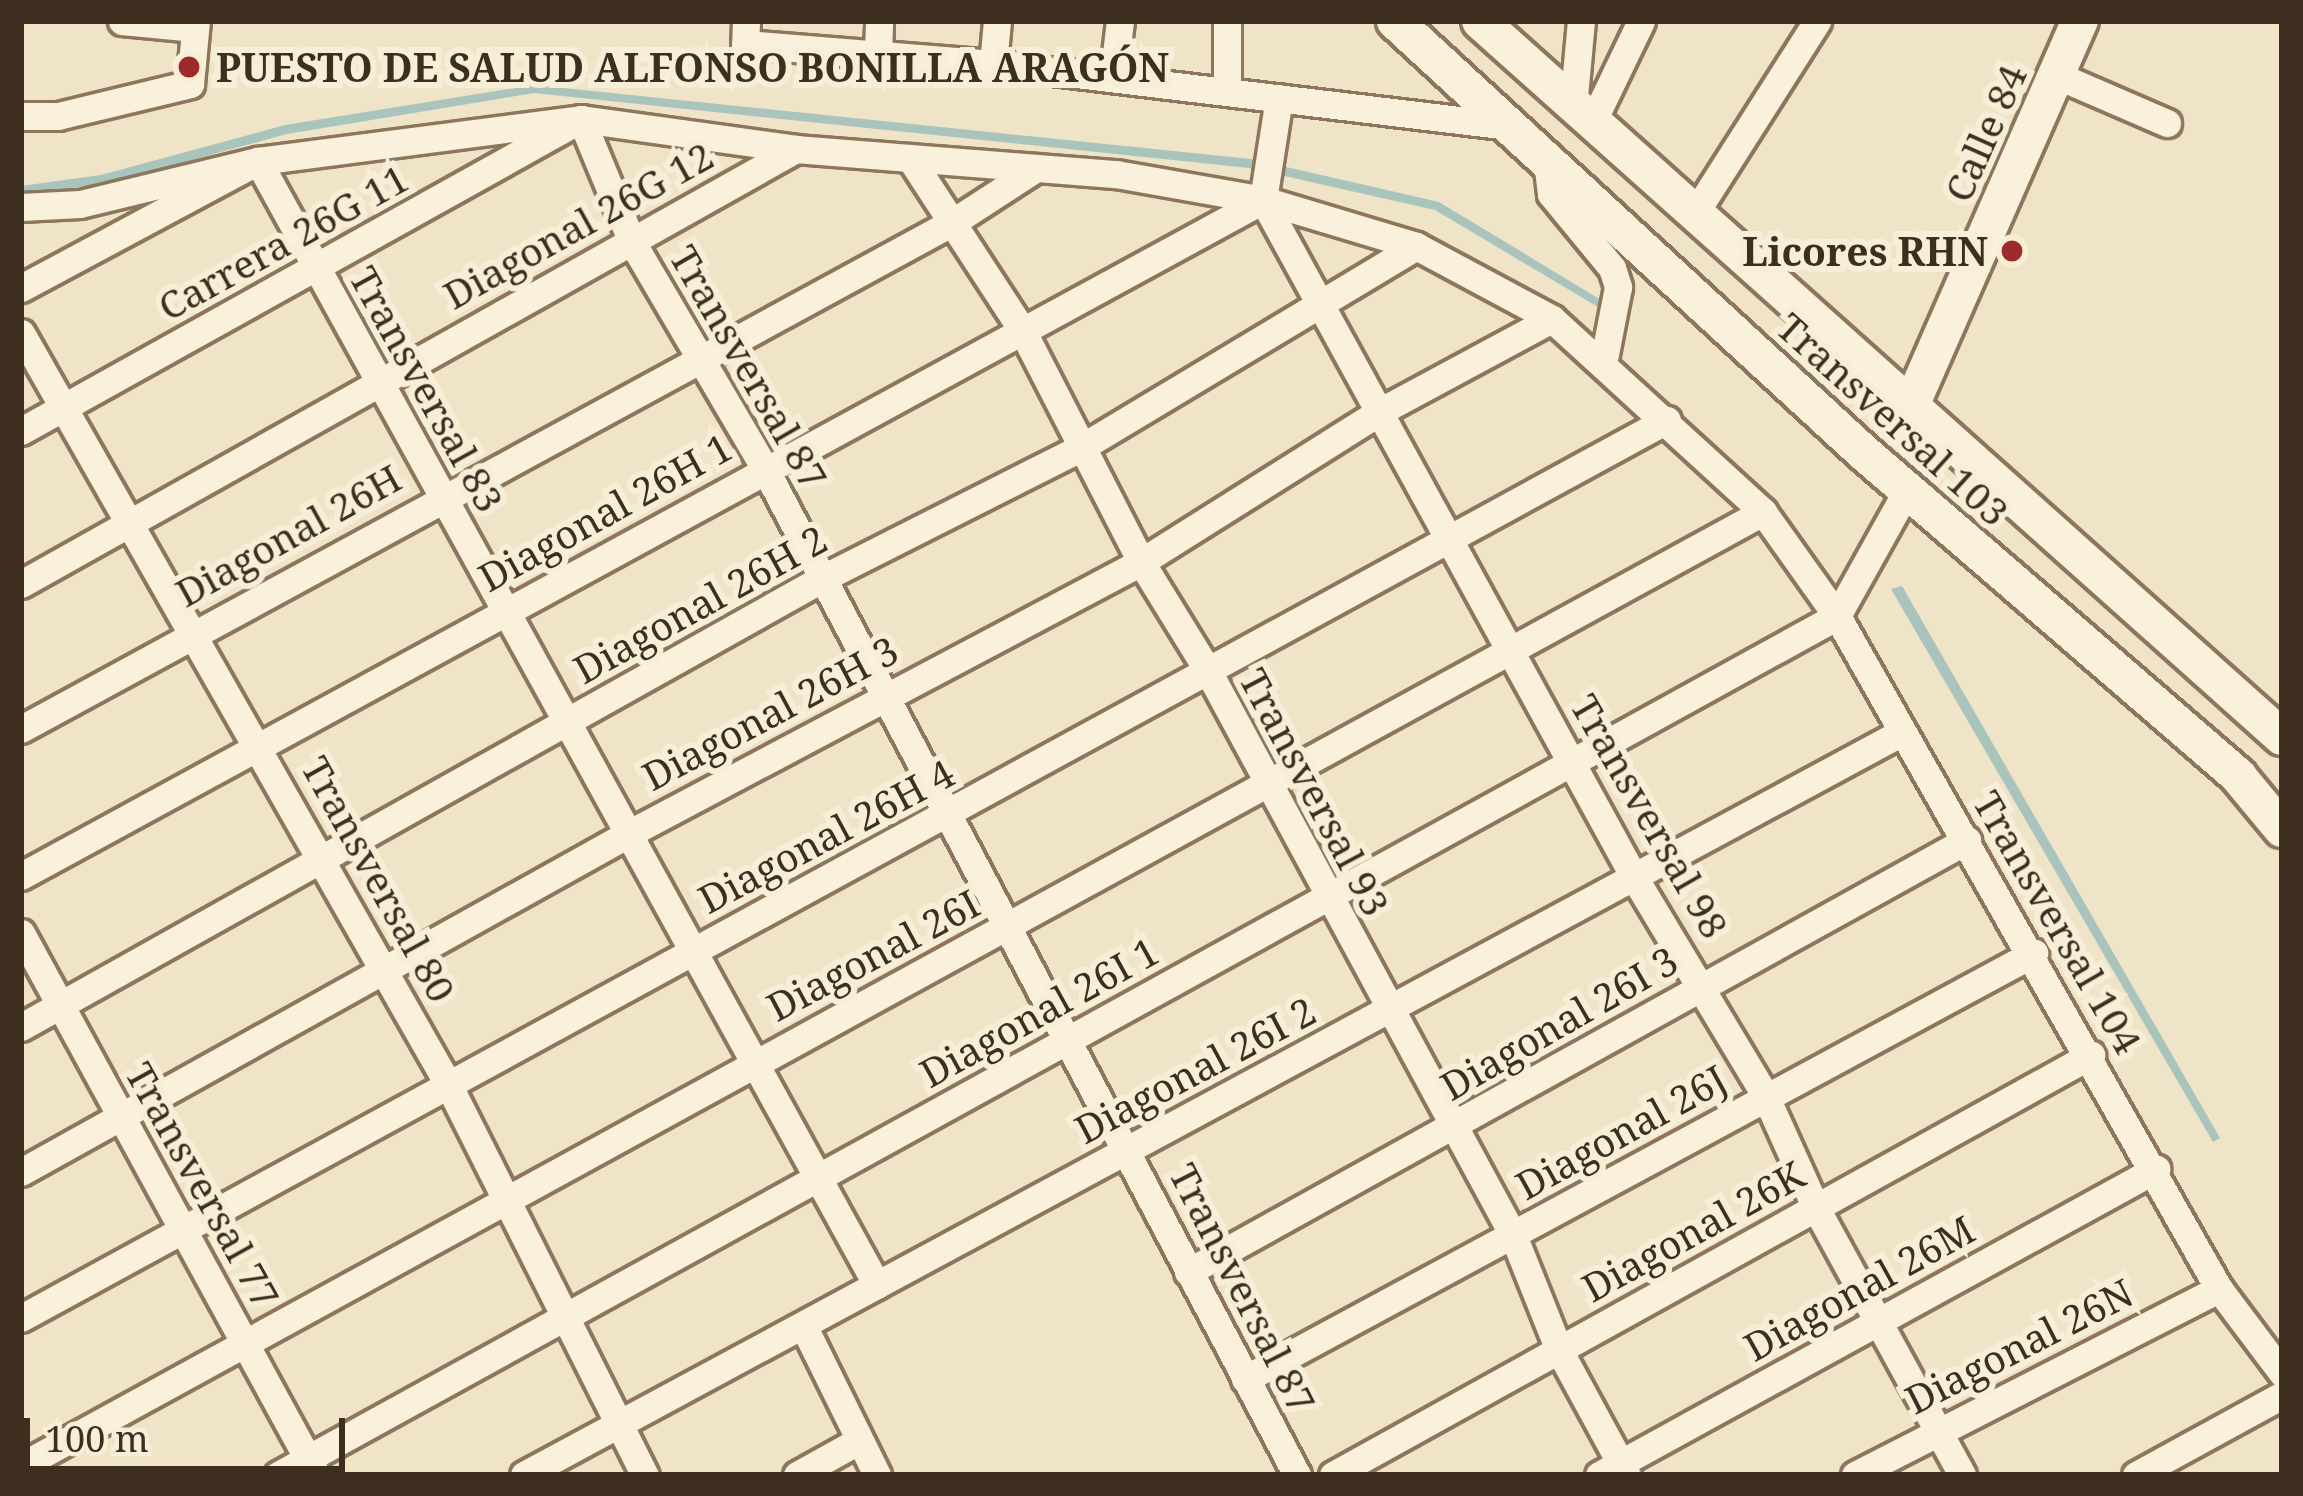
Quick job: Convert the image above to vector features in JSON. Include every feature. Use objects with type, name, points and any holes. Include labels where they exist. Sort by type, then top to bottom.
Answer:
[{"type":"street","points":[[21,116],[58,116],[190,84],[195,25],[122,21]]},
{"type":"street","points":[[878,52],[879,21]]},
{"type":"street","points":[[993,64],[997,21]]},
{"type":"street","points":[[1113,79],[1120,21]]},
{"type":"street","points":[[1227,21],[1227,90]]},
{"type":"street","name":"Transversal 103","points":[[1395,21],[1907,490],[2238,776],[2282,830]]},
{"type":"street","name":"Transversal 103","points":[[1480,21],[1909,410],[2282,737]]},
{"type":"street","points":[[1581,21],[1582,116]]},
{"type":"street","points":[[1582,116],[1641,21]]},
{"type":"street","points":[[1693,217],[1817,21]]},
{"type":"street","name":"Calle 84","points":[[1909,410],[2080,21]]},
{"type":"street","points":[[746,32],[878,52],[1509,126]]},
{"type":"street","points":[[2056,76],[2167,123]]},
{"type":"street","points":[[1263,192],[1279,98]]},
{"type":"street","points":[[21,207],[80,205],[258,161],[581,119],[796,149],[1263,192],[1416,246],[1552,319],[1763,512]]},
{"type":"street","name":"Transversal 87","points":[[581,119],[632,242],[702,354],[765,469],[1072,1040],[1297,1475]]},
{"type":"street","name":"Carrera 26G 11","points":[[21,431],[581,119]]},
{"type":"street","name":"Diagonal 26G 12","points":[[21,584],[134,525],[378,378],[796,149]]},
{"type":"street","name":"Transversal 93","points":[[910,158],[1022,330],[1141,562],[1208,671],[1324,898],[1513,1235],[1559,1350],[1616,1471]]},
{"type":"street","points":[[21,288],[258,161]]},
{"type":"street","name":"Transversal 83","points":[[258,161],[877,1285]]},
{"type":"street","points":[[1547,161],[1551,194],[1618,287],[1603,364]]},
{"type":"street","name":"Diagonal 26H","points":[[21,729],[441,494],[953,222],[1036,168]]},
{"type":"street","points":[[1623,230],[1644,234],[1666,220],[1662,187]]},
{"type":"street","name":"Transversal 98","points":[[1263,192],[1634,877],[1704,984],[1766,1096],[1816,1208],[1962,1475]]},
{"type":"street","name":"Diagonal 26H 1","points":[[21,876],[1022,330],[1263,192]]},
{"type":"street","name":"Diagonal 26H 2","points":[[21,1027],[823,578],[1082,447],[1416,246]]},
{"type":"street","points":[[1729,328],[1720,304],[1727,284],[1744,276],[1769,284]]},
{"type":"street","name":"Diagonal 26H 3","points":[[21,1172],[628,833],[1141,562],[1379,412],[1552,319]]},
{"type":"street","name":"Transversal 80","points":[[21,333],[260,742],[448,1084],[646,1475]]},
{"type":"street","name":"Diagonal 26H 4","points":[[21,1318],[1667,420]]},
{"type":"street","points":[[1837,616],[1907,490]]},
{"type":"street","name":"Transversal 104","points":[[1763,512],[1837,616],[2034,953],[2219,1289],[2282,1373]]},
{"type":"street","name":"Diagonal 26I","points":[[21,1466],[1763,512]]},
{"type":"street","name":"Diagonal 26I 1","points":[[278,1475],[312,1467],[565,1316],[1837,616]]},
{"type":"street","name":"Diagonal 26I 2","points":[[524,1475],[1902,732]]},
{"type":"street","name":"Diagonal 26I 3","points":[[1188,1272],[1967,840]]},
{"type":"street","name":"Transversal 77","points":[[21,933],[312,1467]]},
{"type":"street","name":"Diagonal 26J","points":[[1245,1379],[2034,953]]},
{"type":"street","name":"Diagonal 26K","points":[[1333,1475],[2091,1055]]},
{"type":"street","name":"Diagonal 26M","points":[[1616,1471],[2156,1169]]},
{"type":"street","name":"Diagonal 26N","points":[[1855,1475],[2219,1289]]},
{"type":"street","points":[[804,1327],[877,1475]]},
{"type":"street","points":[[2136,1475],[2282,1395]]},
{"type":"street","points":[[797,1475],[858,1441]]},
{"type":"water","points":[[534,85],[1251,159],[1439,202],[1606,303],[1603,310],[1435,210],[1249,168],[534,93],[287,134],[103,184],[21,195],[21,186],[101,175],[285,125]]},
{"type":"water","points":[[1902,586],[2220,1138],[2213,1142],[1891,589]]},
{"type":"place","name":"PUESTO DE SALUD ALFONSO BONILLA ARAGÓN","points":[[189,67]]},
{"type":"place","name":"Licores RHN","points":[[2012,251]]}]
